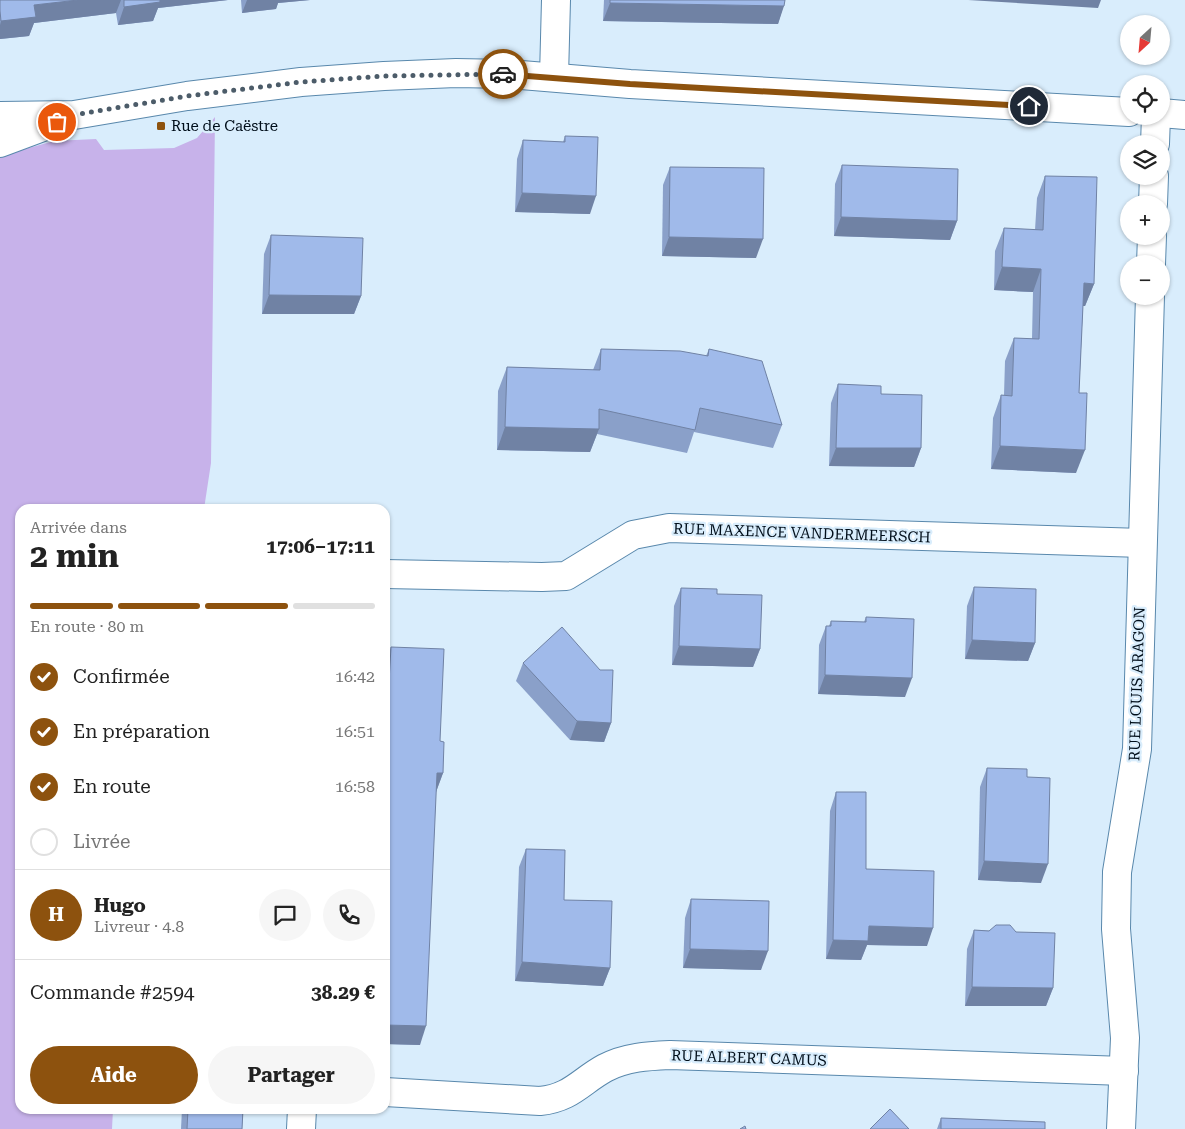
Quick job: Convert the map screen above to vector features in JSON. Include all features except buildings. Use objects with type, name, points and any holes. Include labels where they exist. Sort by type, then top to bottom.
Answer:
[{"type":"street","points":[[554,77],[556,0]]},
{"type":"street","points":[[0,116],[74,115],[252,87],[343,79],[456,74],[554,77],[640,85],[1120,112]]},
{"type":"street","points":[[1170,114],[1185,115]]},
{"type":"street","points":[[0,143],[74,115]]},
{"type":"street","name":"RUE LOUIS ARAGON","points":[[1121,1129],[1124,1071],[1124,1011],[1116,929],[1117,872],[1137,749],[1150,305]]},
{"type":"street","name":"RUE MAXENCE VANDERMEERSCH","points":[[390,574],[566,576],[633,535],[669,528],[1142,543]]},
{"type":"street","name":"RUE ALBERT CAMUS","points":[[390,1092],[540,1101],[555,1100],[577,1088],[604,1068],[646,1056],[670,1055],[1124,1071]]},
{"type":"street","points":[[301,1129],[302,1114]]},
{"type":"shaded area","points":[[215,117],[211,463],[205,504],[15,504],[15,1114],[113,1114],[112,1129],[0,1129],[0,156],[54,141],[96,139],[104,150],[174,148],[197,138]]},
{"type":"way so far","points":[[57,122],[74,115],[252,87],[384,76],[503,74]]},
{"type":"place","name":"Rue de Caëstre","points":[[161,126]]},
{"type":"route","points":[[503,74],[630,84],[1029,106]]}]
